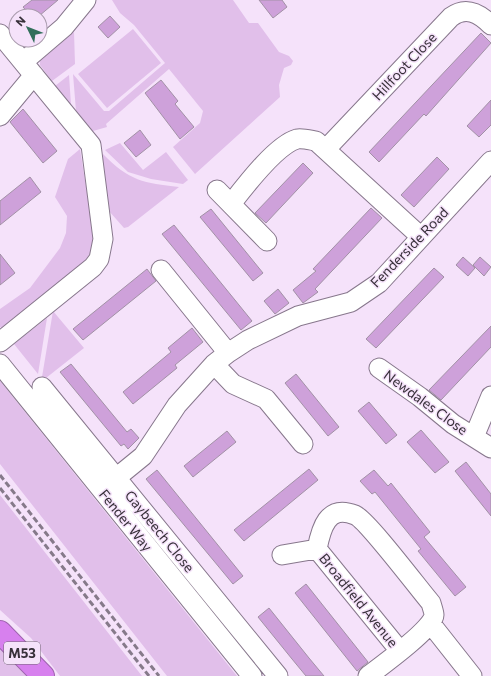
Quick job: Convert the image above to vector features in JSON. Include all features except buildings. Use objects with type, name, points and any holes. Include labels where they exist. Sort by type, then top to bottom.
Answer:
[{"type":"highway","name":"M53","points":[[0,632],[43,676]]},
{"type":"street","points":[[0,116],[28,68],[86,0]]},
{"type":"street","name":"Hillfoot Close","points":[[326,149],[457,12],[473,12],[491,25]]},
{"type":"street","points":[[0,34],[91,145],[103,239],[99,259],[93,268],[0,342]]},
{"type":"street","points":[[232,204],[251,179],[286,144],[299,138],[316,141],[326,149],[420,236]]},
{"type":"street","name":"Fenderside Road","points":[[116,478],[143,456],[177,405],[221,358],[248,340],[298,316],[351,302],[379,283],[420,236],[491,161]]},
{"type":"street","points":[[217,190],[267,241]]},
{"type":"street","points":[[160,270],[221,358],[233,384],[266,399],[303,444]]},
{"type":"street","name":"Fender Way","points":[[0,364],[58,438],[252,676]]},
{"type":"street","name":"Newdales Close","points":[[379,368],[453,424],[491,448]]},
{"type":"street","name":"Gaybeech Close","points":[[42,387],[278,676]]},
{"type":"street","name":"Newdales Close","points":[[474,436],[491,396]]},
{"type":"street","points":[[58,438],[74,426]]},
{"type":"street","name":"Broadfield Avenue","points":[[317,549],[322,526],[327,519],[334,514],[342,513],[356,515],[431,603],[434,615],[431,624],[368,676]]},
{"type":"street","name":"Broadfield Avenue","points":[[282,555],[317,549]]},
{"type":"street","name":"Broadfield Avenue","points":[[317,549],[400,651]]},
{"type":"street","points":[[431,624],[472,676]]},
{"type":"shaded area","points":[[112,0],[233,0],[249,23],[258,23],[279,52],[289,56],[293,61],[291,65],[284,68],[279,85],[280,97],[195,174],[173,147],[200,123],[203,111],[169,69],[106,124],[107,127],[93,131],[76,111],[73,74],[104,111],[109,111],[165,63],[134,25],[120,13]]},
{"type":"shaded area","points":[[133,29],[161,63],[107,108],[78,74]]},
{"type":"shaded area","points":[[74,32],[75,64],[52,81],[40,65],[40,61]]},
{"type":"shaded area","points":[[69,75],[71,105],[55,86]]},
{"type":"shaded area","points":[[120,143],[143,170],[166,152],[188,180],[183,184],[151,179],[128,172],[105,150]]},
{"type":"shaded area","points":[[80,149],[94,237],[92,251],[84,262],[2,328],[0,327],[0,309],[30,288],[60,248],[66,233],[67,216],[55,197],[68,159]]},
{"type":"shaded area","points":[[103,154],[121,170],[138,179],[156,184],[179,187],[128,227],[124,228],[109,211],[102,158]]},
{"type":"shaded area","points":[[53,311],[84,348],[46,378],[42,377]]},
{"type":"shaded area","points":[[47,318],[38,374],[14,344]]},
{"type":"shaded area","points":[[0,381],[237,676],[167,676],[0,464]]},
{"type":"shaded area","points":[[0,495],[142,676],[60,676],[31,638],[0,610]]},
{"type":"shaded area","points":[[0,643],[31,676],[0,676]]},
{"type":"railway","points":[[0,475],[159,676]]},
{"type":"railway","points":[[0,488],[149,676]]}]
